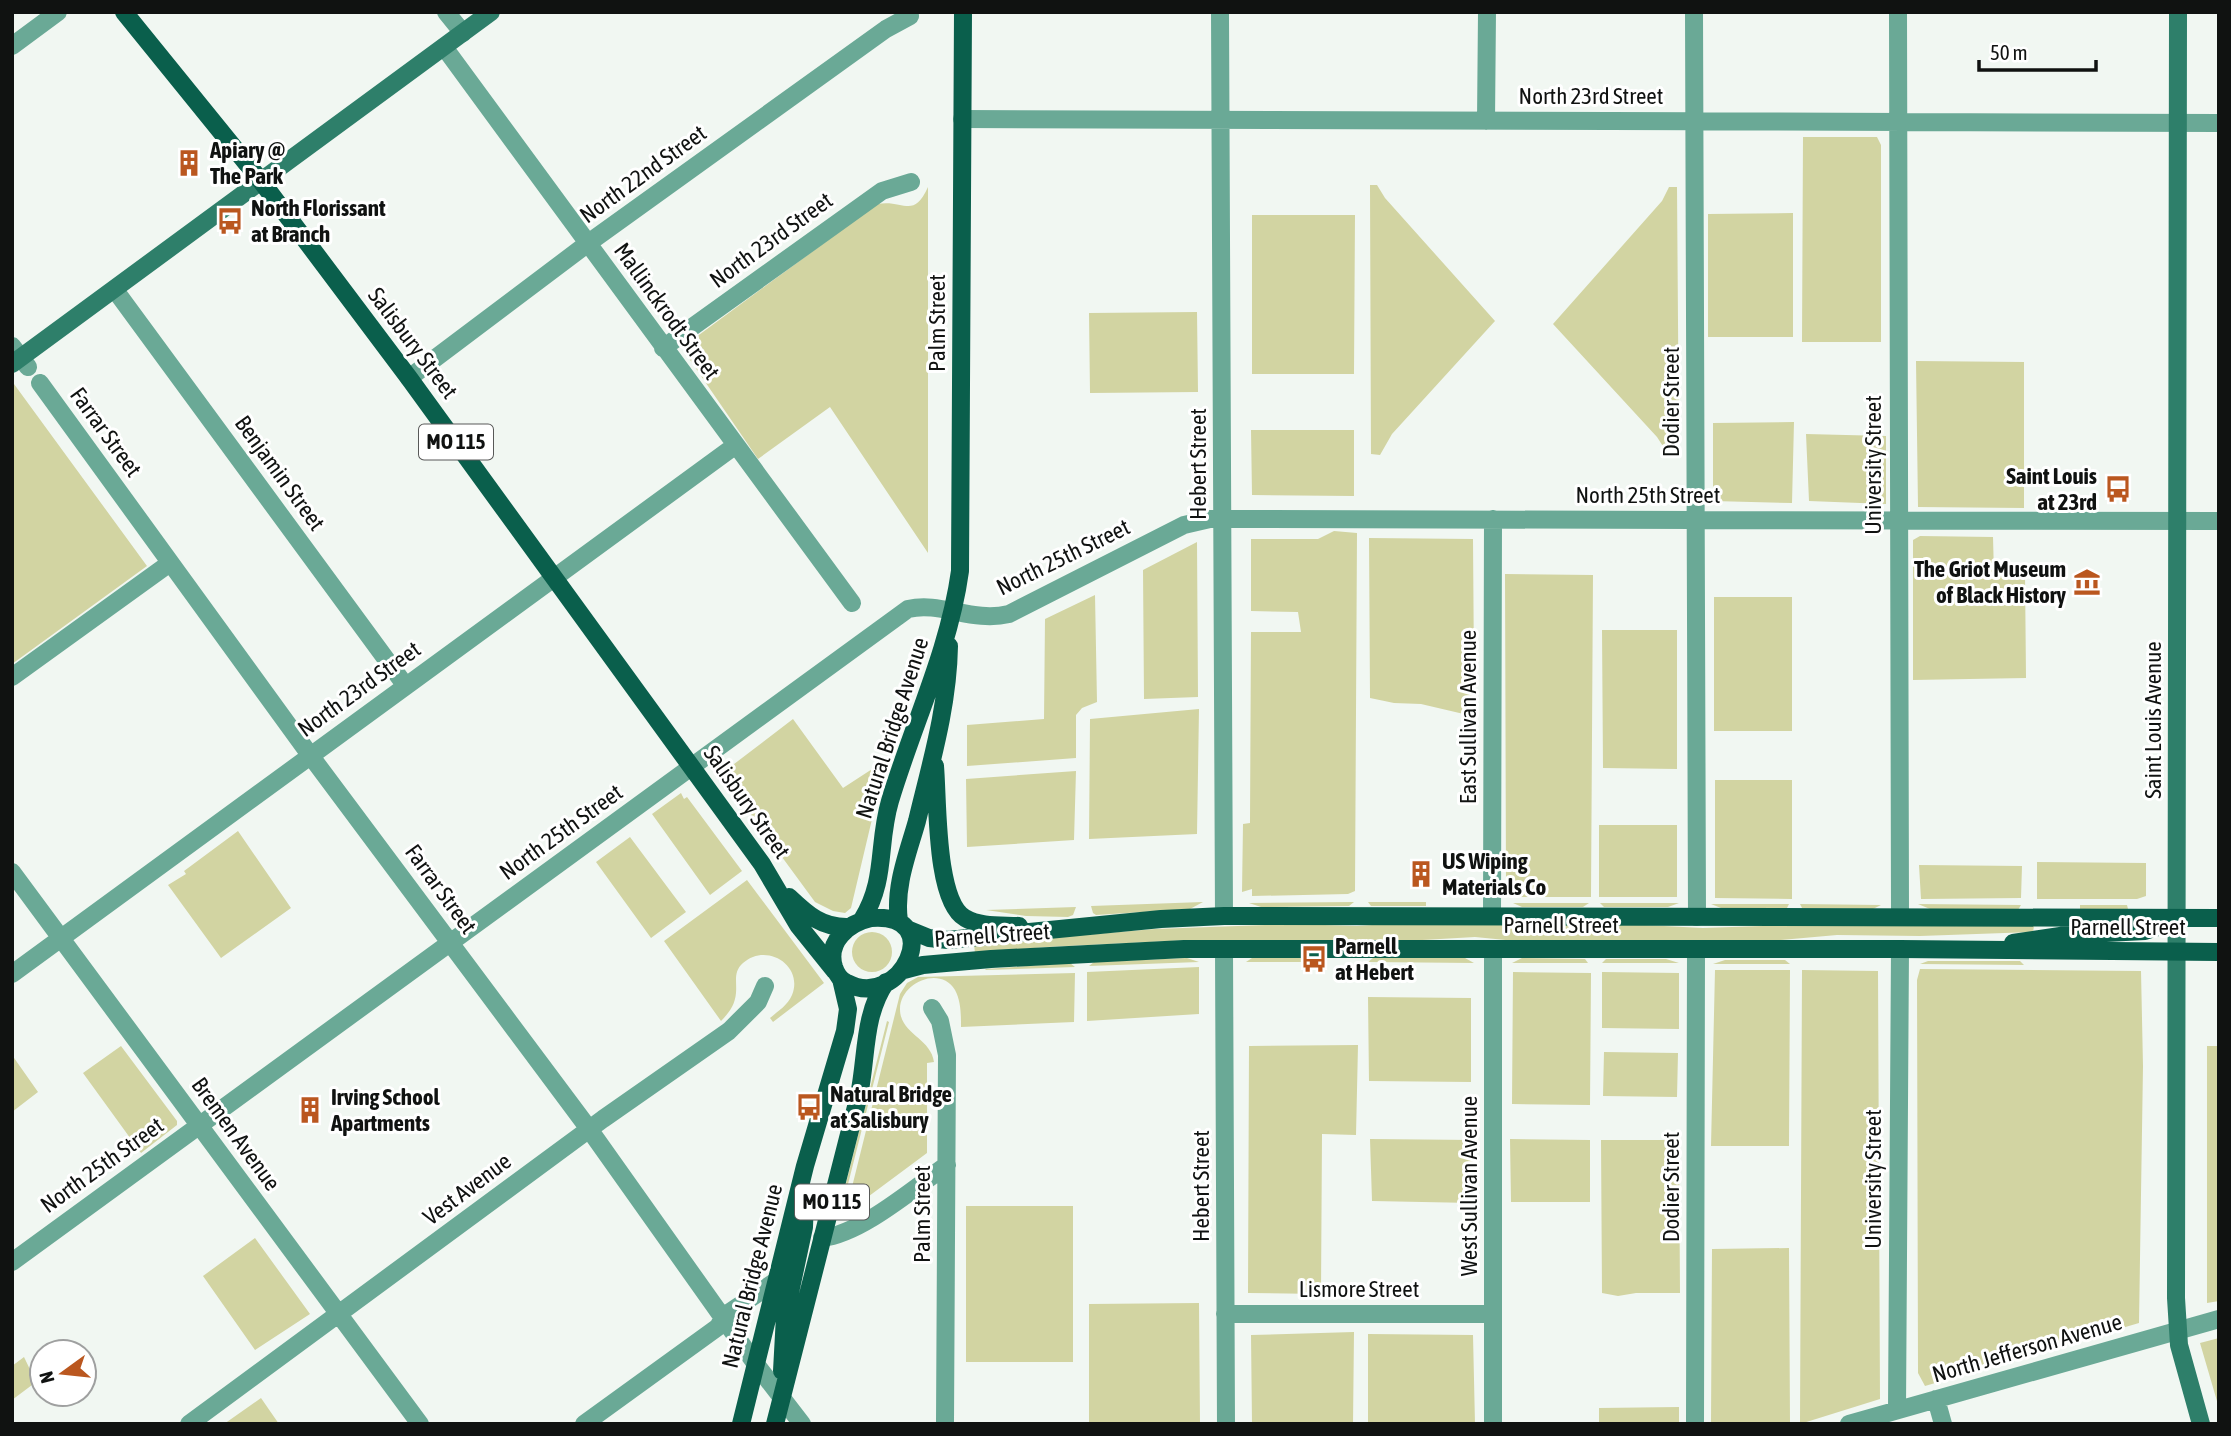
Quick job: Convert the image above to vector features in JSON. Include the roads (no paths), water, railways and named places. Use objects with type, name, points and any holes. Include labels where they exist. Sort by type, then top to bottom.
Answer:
[{"type":"main road","name":"Salisbury Street","points":[[124,12],[261,181],[409,378],[692,766],[774,882],[798,925],[838,975]]},
{"type":"main road","name":"Palm Street","points":[[949,632],[961,552],[963,12]]},
{"type":"main road","name":"Natural Bridge Avenue","points":[[903,925],[898,891],[934,752],[948,669],[949,632]]},
{"type":"main road","name":"Natural Bridge Avenue","points":[[855,923],[877,890],[883,830],[890,800],[949,632]]},
{"type":"main road","points":[[934,752],[942,869],[954,908],[964,918],[981,923],[1060,928]]},
{"type":"main road","name":"Salisbury Street","points":[[774,882],[812,918],[832,926],[855,923]]},
{"type":"main road","name":"Parnell Street","points":[[903,925],[929,937],[948,940],[1011,936],[1060,928],[1224,916],[2219,918]]},
{"type":"main road","points":[[881,917],[903,925],[911,938],[911,954],[904,970],[886,982],[863,988],[838,975],[834,948],[837,940],[855,923],[881,917]]},
{"type":"main road","points":[[1976,950],[2067,935],[2145,931],[2164,927],[2177,918]]},
{"type":"main road","name":"Parnell Street","points":[[904,970],[923,965],[1026,957],[1224,949],[2219,952]]},
{"type":"main road","name":"Natural Bridge Avenue","points":[[741,1424],[805,1166],[848,1018],[847,999],[838,975]]},
{"type":"main road","name":"MO 115","points":[[775,1424],[863,1076],[870,1013],[886,982]]},
{"type":"main road","points":[[782,1397],[785,1316],[804,1227],[805,1166]]},
{"type":"main road","points":[[753,1424],[755,1363]]},
{"type":"street","points":[[12,46],[58,12]]},
{"type":"street","points":[[446,12],[463,33]]},
{"type":"street","points":[[19,359],[491,12]]},
{"type":"street","name":"Hebert Street","points":[[1220,12],[1224,916]]},
{"type":"street","points":[[1486,121],[1487,12]]},
{"type":"street","name":"Dodier Street","points":[[1695,12],[1697,917]]},
{"type":"street","name":"University Street","points":[[1898,12],[1899,917]]},
{"type":"street","name":"Saint Louis Avenue","points":[[2178,12],[2177,1331],[2201,1424]]},
{"type":"street","name":"North 22nd Street","points":[[409,378],[587,244],[886,29],[910,16]]},
{"type":"street","name":"Mallinckrodt Street","points":[[444,47],[852,603]]},
{"type":"street","name":"North 23rd Street","points":[[962,119],[2219,123]]},
{"type":"street","name":"North 23rd Street","points":[[663,348],[881,191],[911,182]]},
{"type":"street","name":"Benjamin Street","points":[[116,290],[405,685]]},
{"type":"street","name":"Farrar Street","points":[[40,383],[310,755],[589,1129],[755,1363],[802,1424]]},
{"type":"street","name":"North 23rd Street","points":[[12,974],[736,445]]},
{"type":"street","name":"North 25th Street","points":[[12,1262],[900,613],[917,607],[986,617],[1009,614],[1184,525],[1210,519],[2219,521]]},
{"type":"street","name":"East Sullivan Avenue","points":[[1492,916],[1493,519]]},
{"type":"street","points":[[12,677],[170,563]]},
{"type":"street","name":"Bremen Avenue","points":[[12,872],[420,1424]]},
{"type":"street","name":"Hebert Street","points":[[1224,949],[1226,1424]]},
{"type":"street","name":"West Sullivan Avenue","points":[[1493,949],[1493,1424]]},
{"type":"street","name":"University Street","points":[[1897,1410],[1900,949]]},
{"type":"street","name":"Dodier Street","points":[[1695,1424],[1696,950]]},
{"type":"street","name":"Vest Avenue","points":[[189,1424],[589,1129],[729,1031],[758,1002],[765,986]]},
{"type":"street","name":"Palm Street","points":[[932,1007],[940,1021],[947,1055],[945,1424]]},
{"type":"street","points":[[822,1238],[840,1235],[859,1226],[947,1165]]},
{"type":"street","points":[[584,1424],[719,1327],[724,1316],[776,1281]]},
{"type":"street","name":"Lismore Street","points":[[1225,1314],[1493,1314]]},
{"type":"street","name":"North Jefferson Avenue","points":[[1849,1424],[2219,1319]]},
{"type":"street","points":[[1936,1399],[1943,1424]]},
{"type":"place","name":"Apiary @ The Park","points":[[189,163]]},
{"type":"place","name":"North Florissant at Branch","points":[[230,221]]},
{"type":"place","name":"Saint Louis at 23rd","points":[[2118,489]]},
{"type":"place","name":"The Griot Museum of Black History","points":[[2087,582]]},
{"type":"place","name":"US Wiping Materials Co","points":[[1421,874]]},
{"type":"place","name":"Parnell at Hebert","points":[[1314,959]]},
{"type":"place","name":"Natural Bridge at Salisbury","points":[[809,1107]]},
{"type":"place","name":"Irving School Apartments","points":[[310,1110]]}]
